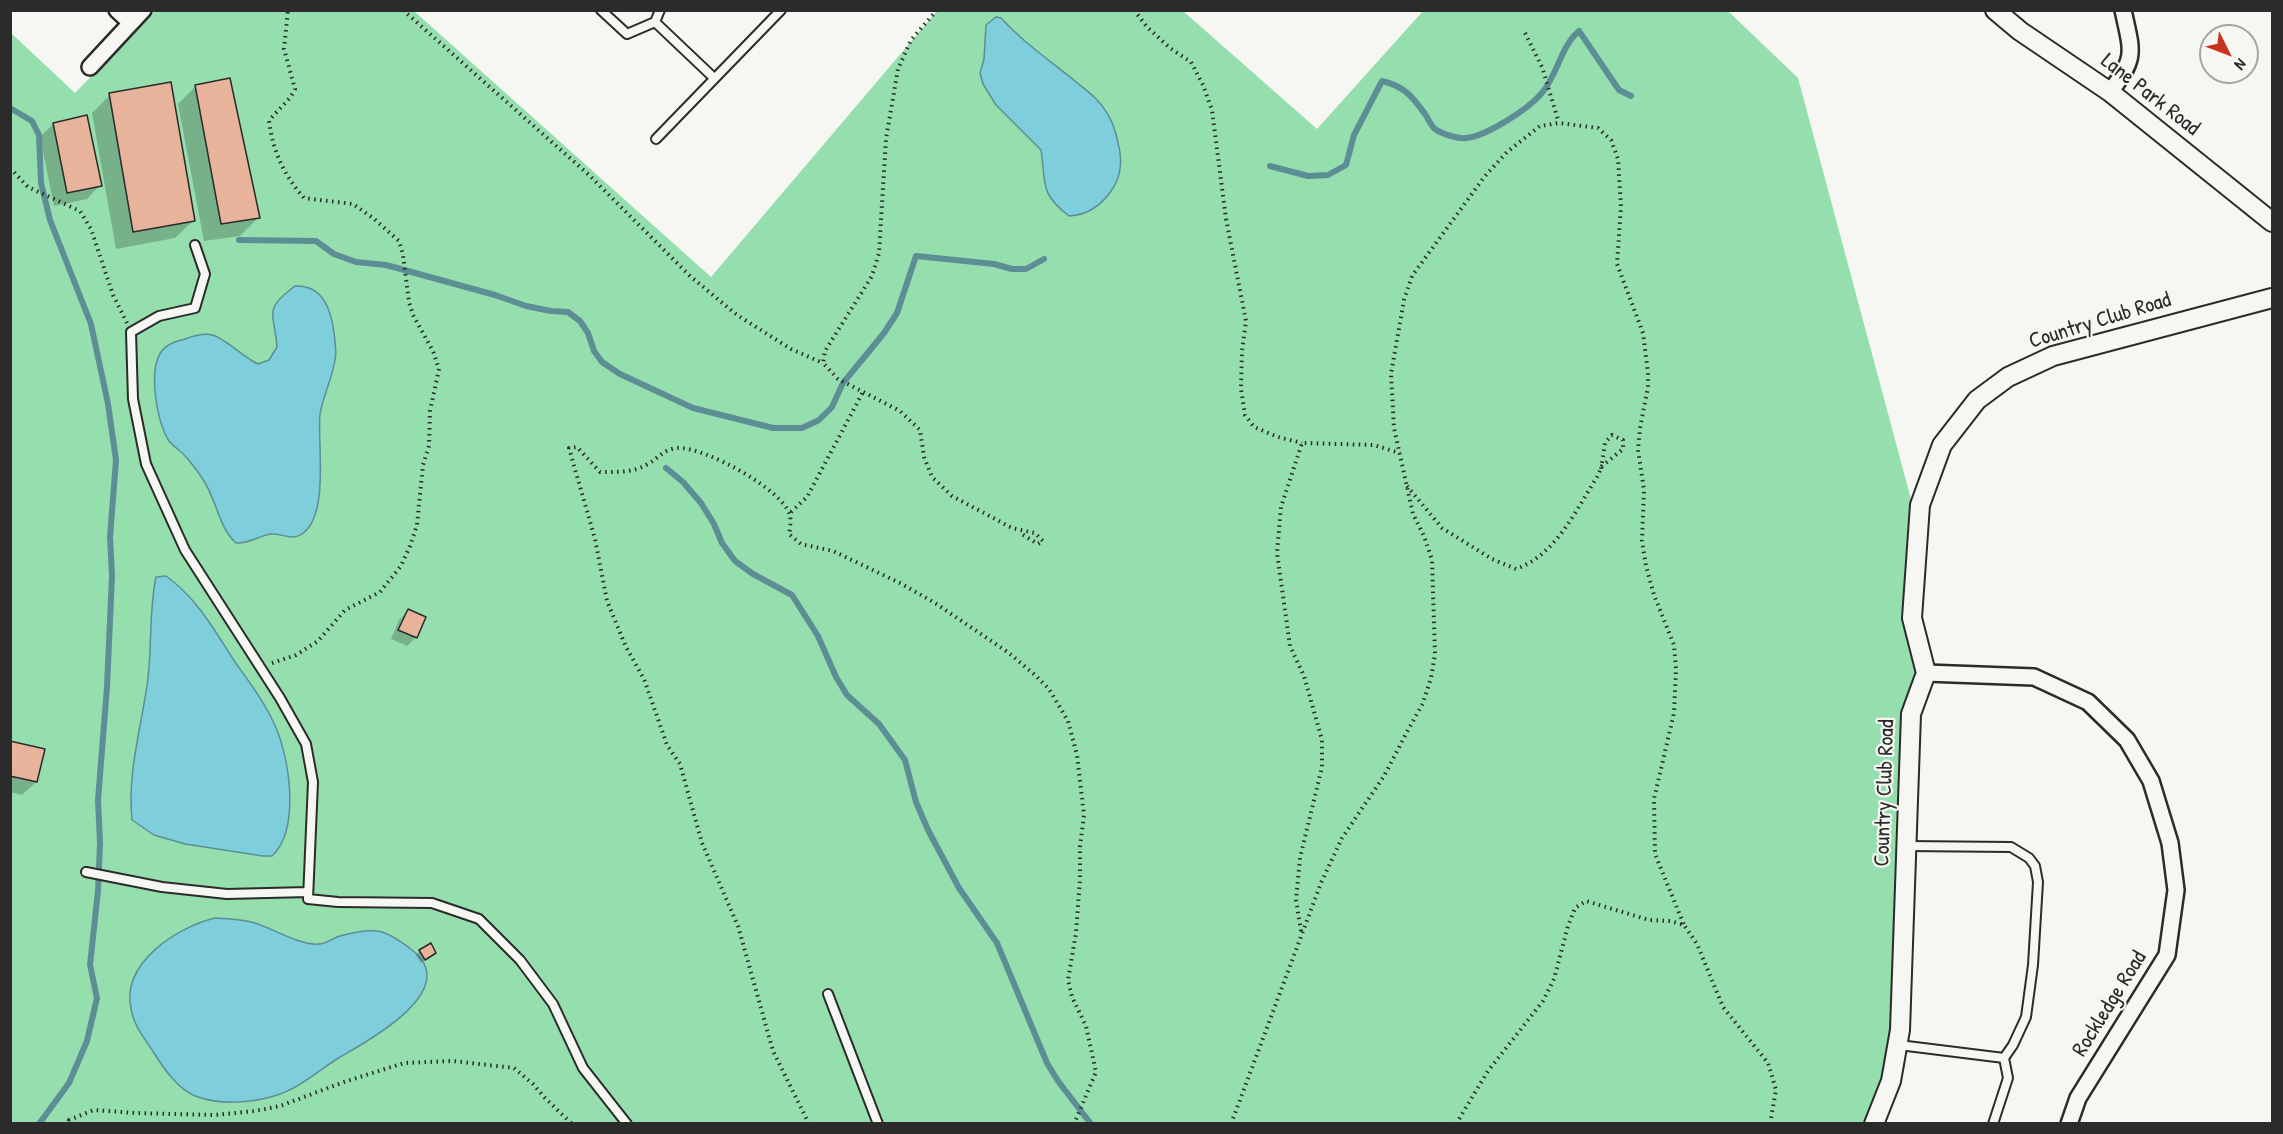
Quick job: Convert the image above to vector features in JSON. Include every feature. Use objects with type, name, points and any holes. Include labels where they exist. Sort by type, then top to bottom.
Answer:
[{"type":"street","points":[[117,10],[131,23]]},
{"type":"street","points":[[90,68],[143,10]]},
{"type":"street","name":"Lane Park Road","points":[[1995,10],[2020,31],[2110,92],[2272,222]]},
{"type":"street","points":[[2110,92],[2127,70],[2132,49],[2123,10]]},
{"type":"street","name":"Country Club Road","points":[[1874,1124],[1891,1082],[1900,1030],[1911,714],[1926,673],[1912,618],[1920,505],[1942,444],[1977,400],[2008,377],[2054,356],[2272,298]]},
{"type":"street","name":"Rockledge Road","points":[[1926,673],[2034,677],[2088,702],[2127,740],[2151,781],[2170,843],[2176,890],[2167,955],[2078,1098],[2069,1124]]},
{"type":"lane","points":[[602,10],[627,34],[655,22],[660,10]]},
{"type":"lane","points":[[656,139],[781,10]]},
{"type":"lane","points":[[655,22],[714,78]]},
{"type":"lane","points":[[195,245],[205,274],[195,308],[159,316],[131,332],[133,399],[146,464],[185,550],[306,744],[314,782],[308,898],[338,902],[432,903],[478,920],[520,960],[553,1004],[583,1068],[627,1124]]},
{"type":"lane","points":[[1906,846],[2012,847],[2029,858],[2035,866],[2038,882],[2033,965],[2026,1017],[2004,1058],[2008,1078],[1993,1124]]},
{"type":"lane","points":[[86,872],[162,887],[227,894],[308,892]]},
{"type":"lane","points":[[828,994],[878,1124]]},
{"type":"lane","points":[[1897,1044],[2004,1058]]},
{"type":"path","points":[[260,667],[296,655],[318,641],[345,610],[380,592],[401,566],[410,546],[420,501],[423,465],[429,447],[430,411],[439,369],[433,351],[413,315],[399,241],[374,218],[353,204],[304,198],[283,172],[271,137],[269,120],[290,100],[296,89],[284,49],[288,10]]},
{"type":"path","points":[[403,10],[589,175],[690,276],[737,315],[791,349],[823,363],[838,379],[900,411],[920,430],[924,457],[932,477],[952,496],[1012,528],[1035,533],[1043,541],[1038,544],[1020,533]]},
{"type":"path","points":[[823,363],[825,351],[872,276],[879,253],[886,139],[898,69],[912,40],[937,10]]},
{"type":"path","points":[[1134,10],[1147,27],[1170,48],[1191,62],[1212,110],[1226,219],[1246,321],[1241,389],[1245,415],[1254,427],[1278,437],[1302,443],[1374,445],[1400,454]]},
{"type":"path","points":[[1525,33],[1542,67],[1558,120]]},
{"type":"path","points":[[1231,1124],[1302,932],[1342,838],[1384,776],[1423,702],[1431,678],[1435,654],[1432,560],[1413,514],[1394,429],[1391,374],[1404,300],[1412,276],[1485,176],[1527,135],[1540,126],[1559,123],[1598,128],[1611,140],[1618,159],[1621,196],[1617,264],[1643,333],[1648,387],[1638,450],[1644,490],[1642,540],[1654,595],[1674,645],[1676,669],[1674,713],[1654,799],[1655,854],[1684,925],[1697,944],[1723,1007],[1768,1063],[1776,1090],[1770,1124]]},
{"type":"path","points":[[10,168],[28,187],[80,211],[91,229],[113,295],[131,332]]},
{"type":"path","points":[[791,512],[807,497],[863,392]]},
{"type":"path","points":[[1407,485],[1442,528],[1492,559],[1516,568],[1529,564],[1546,551],[1567,525],[1601,470],[1623,448],[1623,440],[1618,436],[1612,435],[1605,443],[1601,470]]},
{"type":"path","points":[[1302,443],[1281,507],[1277,553],[1290,646],[1304,676],[1322,740],[1323,767],[1300,858],[1296,900],[1302,932]]},
{"type":"path","points":[[809,1124],[773,1051],[738,926],[702,843],[680,764],[667,745],[644,679],[626,647],[607,601],[595,539],[569,448],[577,447],[600,472],[623,472],[634,469],[645,465],[664,451],[679,448],[701,453],[732,465],[778,500],[790,515],[789,534],[801,544],[833,551],[902,584],[1009,653],[1049,689],[1068,721],[1077,754],[1084,815],[1080,847],[1078,914],[1068,980],[1072,997],[1086,1026],[1096,1072],[1074,1124]]},
{"type":"path","points":[[1456,1124],[1488,1071],[1543,1000],[1554,979],[1575,908],[1586,901],[1650,920],[1684,925]]},
{"type":"path","points":[[74,1124],[69,1120],[94,1110],[215,1115],[255,1111],[280,1106],[377,1070],[404,1063],[441,1061],[514,1068],[572,1124]]},
{"type":"green space","points":[[155,11],[414,11],[711,277],[937,11],[1183,11],[1317,129],[1423,11],[1728,11],[1798,78],[1912,503],[1917,672],[1892,1029],[1883,1079],[1865,1123],[11,1123],[11,33],[75,93]]},
{"type":"water","points":[[996,17],[1001,18],[1027,43],[1092,96],[1104,108],[1111,120],[1121,160],[1120,172],[1109,194],[1089,211],[1069,216],[1053,201],[1048,194],[1044,179],[1041,150],[996,105],[983,84],[980,73],[984,59],[986,25]]},
{"type":"water","points":[[295,286],[312,290],[324,300],[331,315],[336,347],[334,367],[320,414],[320,477],[316,511],[311,525],[298,536],[271,534],[236,543],[226,530],[201,476],[169,441],[165,432],[156,396],[157,360],[168,345],[206,334],[223,340],[258,364],[269,360],[277,347],[273,318],[274,306]]},
{"type":"water","points":[[166,576],[187,594],[205,616],[257,694],[276,728],[285,758],[290,794],[286,830],[281,844],[272,856],[185,844],[154,835],[132,820],[132,784],[148,678],[154,589],[156,577]]},
{"type":"water","points":[[215,918],[235,919],[262,925],[295,940],[311,944],[322,944],[353,933],[367,931],[385,933],[412,950],[425,965],[426,981],[420,997],[389,1026],[292,1089],[274,1096],[246,1102],[207,1100],[185,1090],[162,1066],[137,1027],[132,1015],[130,992],[143,962],[155,950],[184,930]]},
{"type":"building","points":[[230,78],[260,218],[221,224],[195,85]]},
{"type":"building","points":[[171,82],[195,221],[133,232],[109,93]]},
{"type":"building","points":[[87,115],[102,186],[67,193],[53,123]]},
{"type":"building","points":[[408,609],[426,617],[417,638],[398,630]]},
{"type":"building","points":[[10,741],[45,749],[37,782],[10,776]]},
{"type":"building","points":[[431,943],[436,953],[425,960],[419,950]]},
{"type":"waterway","points":[[1270,166],[1308,176],[1328,175],[1346,165],[1354,135],[1382,81],[1407,93],[1438,131],[1463,138],[1485,132],[1517,114],[1541,94],[1567,45],[1579,31],[1619,90],[1631,96]]},
{"type":"waterway","points":[[10,108],[32,121],[39,135],[41,183],[50,220],[91,324],[108,404],[116,460],[110,537],[112,576],[107,687],[98,800],[100,843],[98,891],[90,965],[97,998],[87,1041],[69,1083],[39,1124]]},
{"type":"waterway","points":[[239,240],[316,241],[334,254],[356,262],[386,265],[495,295],[526,306],[568,312],[580,321],[588,333],[594,351],[602,362],[620,374],[693,408],[773,428],[802,428],[819,420],[832,407],[843,383],[884,333],[897,313],[916,256],[994,264],[1012,269],[1026,269],[1044,259]]},
{"type":"waterway","points":[[666,468],[683,482],[701,503],[722,543],[735,561],[753,574],[792,595],[818,636],[836,677],[847,695],[879,724],[905,760],[916,802],[928,830],[959,888],[997,943],[1047,1063],[1091,1124]]}]
